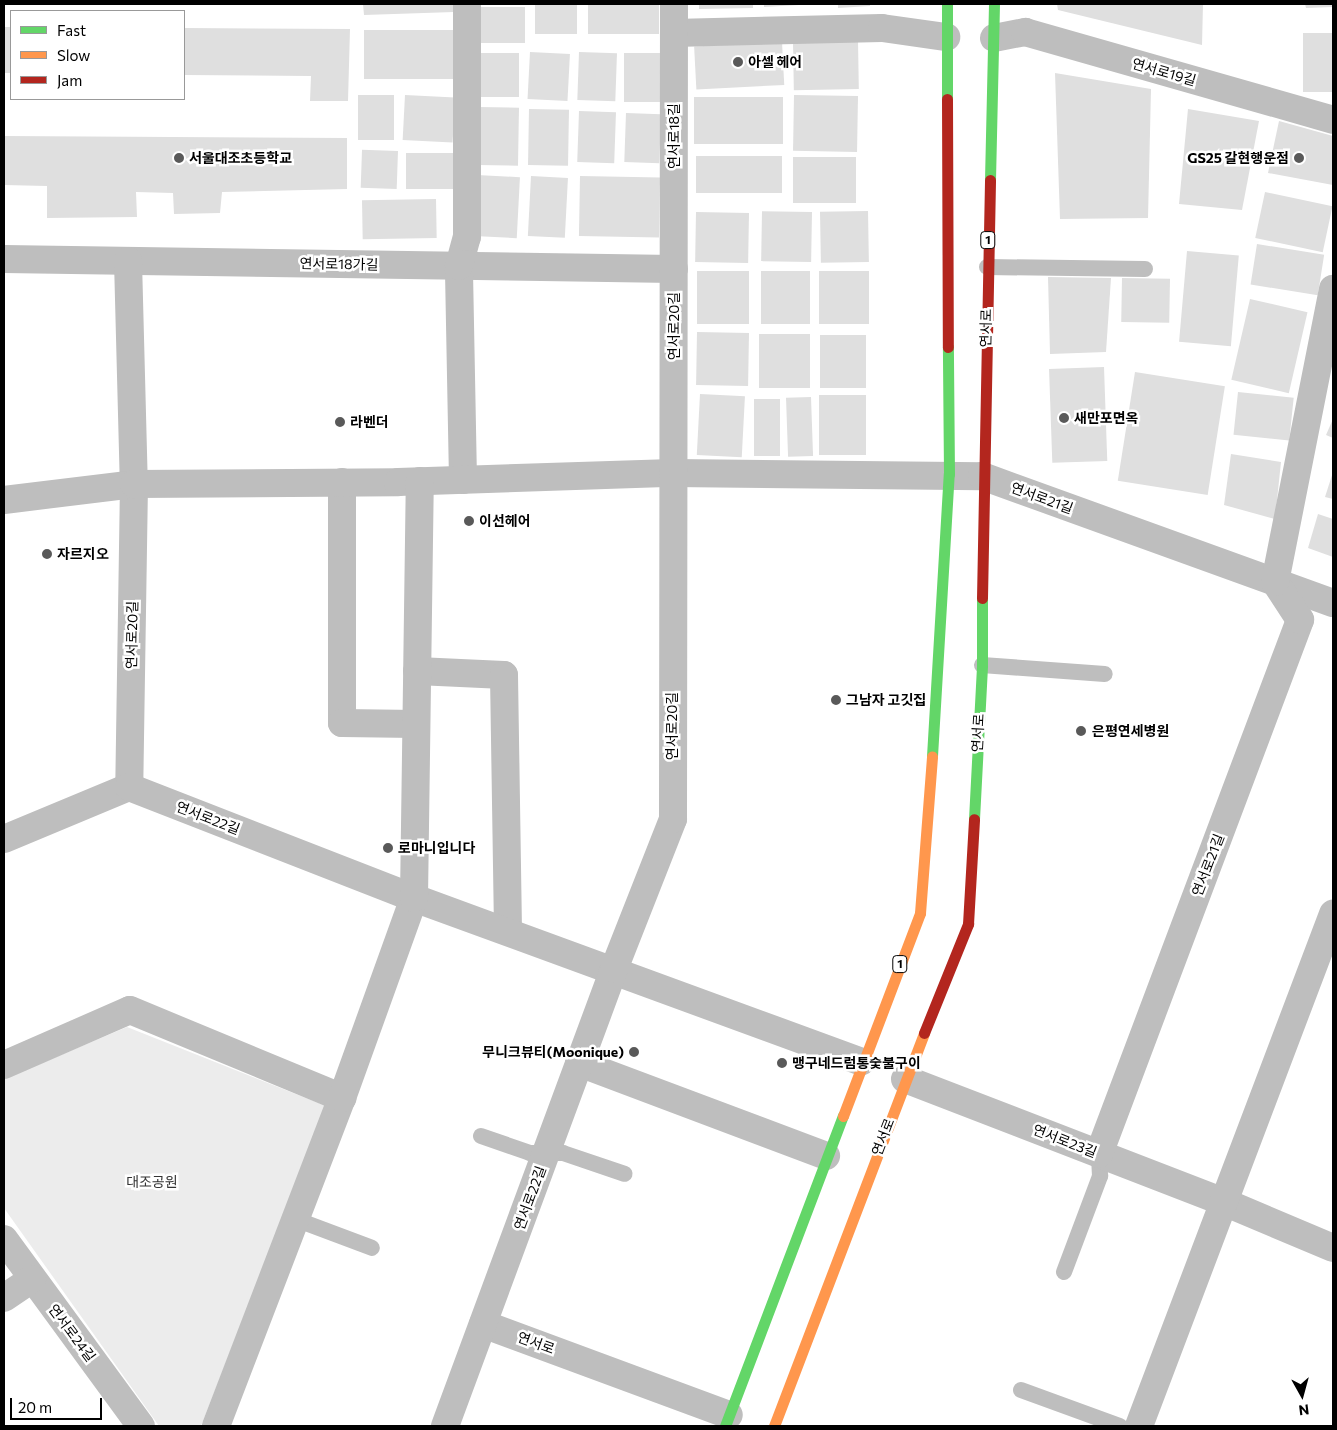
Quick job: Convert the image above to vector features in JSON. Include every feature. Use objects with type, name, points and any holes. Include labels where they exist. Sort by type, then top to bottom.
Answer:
[{"type":"main road","name":"연서로","points":[[727,1421],[861,1062],[920,913],[939,662],[949,474],[947,4]]},
{"type":"main road","name":"연서로","points":[[774,1426],[905,1079],[968,924],[982,665],[982,476],[994,4]]},
{"type":"street","points":[[463,480],[459,266],[467,237],[467,4]]},
{"type":"street","name":"연서로18길","points":[[674,4],[674,269]]},
{"type":"street","points":[[674,33],[882,28],[946,38]]},
{"type":"street","name":"연서로19길","points":[[994,38],[1025,32],[1333,120]]},
{"type":"street","name":"연서로18가길","points":[[4,259],[674,269]]},
{"type":"street","name":"연서로20길","points":[[128,261],[134,484],[129,787]]},
{"type":"street","name":"연서로20길","points":[[614,969],[673,819],[674,269]]},
{"type":"street","points":[[1275,582],[1333,289]]},
{"type":"street","points":[[4,500],[134,484],[420,481],[673,473],[949,474]]},
{"type":"street","name":"연서로21길","points":[[949,474],[982,476],[1333,603]]},
{"type":"street","points":[[216,1426],[342,1098],[414,898],[420,481]]},
{"type":"street","points":[[342,482],[342,723],[416,724]]},
{"type":"street","name":"연서로21길","points":[[1099,1154],[1300,620],[1275,582]]},
{"type":"street","points":[[417,671],[504,675],[508,931]]},
{"type":"street","points":[[4,840],[129,787]]},
{"type":"street","name":"연서로22길","points":[[129,787],[414,898],[614,969],[861,1062]]},
{"type":"street","points":[[1139,1426],[1333,914]]},
{"type":"street","name":"연서로22길","points":[[446,1426],[614,969]]},
{"type":"street","points":[[4,1065],[130,1010],[342,1098]]},
{"type":"street","points":[[579,1063],[826,1156]]},
{"type":"street","name":"연서로23길","points":[[905,1079],[1224,1202],[1333,1248]]},
{"type":"street","name":"연서로24길","points":[[4,1239],[141,1426]]},
{"type":"street","points":[[4,1298],[32,1279]]},
{"type":"street","name":"연서로","points":[[483,1324],[727,1421]]},
{"type":"lane","points":[[987,267],[1145,269]]},
{"type":"lane","points":[[982,665],[1105,674]]},
{"type":"lane","points":[[480,1136],[530,1153],[562,1153],[625,1174]]},
{"type":"lane","points":[[1064,1272],[1100,1176],[1099,1154]]},
{"type":"lane","points":[[296,1219],[372,1248]]},
{"type":"lane","points":[[1021,1390],[1120,1426]]},
{"type":"green space","name":"대조공원","points":[[127,1027],[326,1106],[201,1426],[159,1426],[4,1208],[4,1079]]},
{"type":"building","points":[[363,4],[454,4],[454,12],[364,15]]},
{"type":"building","points":[[535,4],[577,4],[577,34],[535,34]]},
{"type":"building","points":[[588,4],[659,4],[659,34],[588,34]]},
{"type":"building","points":[[699,4],[753,4],[753,8],[699,9]]},
{"type":"building","points":[[764,4],[799,4],[799,5],[764,7]]},
{"type":"building","points":[[838,4],[870,4],[870,6],[838,8]]},
{"type":"building","points":[[1057,4],[1203,4],[1202,45],[1058,10]]},
{"type":"building","points":[[1305,4],[1333,4],[1333,7],[1306,8]]},
{"type":"building","points":[[479,7],[525,7],[525,43],[479,43]]},
{"type":"building","points":[[4,27],[10,27],[10,73],[4,73]]},
{"type":"building","points":[[185,28],[350,29],[348,101],[310,101],[311,76],[185,75]]},
{"type":"building","points":[[364,30],[454,30],[454,79],[364,79]]},
{"type":"building","points":[[1303,33],[1333,33],[1333,92],[1303,92]]},
{"type":"building","points":[[858,41],[859,89],[794,90],[793,42]]},
{"type":"building","points":[[782,42],[784,85],[696,90],[694,47]]},
{"type":"building","points":[[530,52],[570,54],[567,101],[528,99]]},
{"type":"building","points":[[579,52],[617,53],[615,101],[577,100]]},
{"type":"building","points":[[478,53],[519,53],[519,97],[478,97]]},
{"type":"building","points":[[624,53],[662,53],[662,102],[624,102]]},
{"type":"building","points":[[1055,73],[1151,89],[1148,218],[1060,219]]},
{"type":"building","points":[[358,95],[394,95],[394,140],[358,140]]},
{"type":"building","points":[[405,95],[455,98],[453,143],[403,140]]},
{"type":"building","points":[[794,95],[858,96],[857,152],[793,151]]},
{"type":"building","points":[[694,97],[783,97],[783,144],[694,144]]},
{"type":"building","points":[[478,107],[519,108],[518,166],[477,165]]},
{"type":"building","points":[[529,109],[569,110],[568,166],[528,165]]},
{"type":"building","points":[[1188,109],[1259,121],[1242,210],[1179,204]]},
{"type":"building","points":[[579,111],[616,112],[614,163],[577,162]]},
{"type":"building","points":[[626,113],[661,114],[659,163],[624,162]]},
{"type":"building","points":[[1279,121],[1333,136],[1333,185],[1268,173]]},
{"type":"building","points":[[4,136],[347,138],[347,189],[222,192],[220,213],[174,214],[173,193],[136,192],[137,217],[47,218],[47,186],[4,185]]},
{"type":"building","points":[[362,150],[398,151],[397,189],[361,188]]},
{"type":"building","points":[[406,153],[455,153],[455,189],[406,189]]},
{"type":"building","points":[[696,156],[782,156],[782,193],[696,193]]},
{"type":"building","points":[[793,157],[856,157],[856,203],[793,203]]},
{"type":"building","points":[[477,175],[520,177],[517,238],[474,236]]},
{"type":"building","points":[[531,176],[568,178],[565,238],[528,236]]},
{"type":"building","points":[[580,176],[660,177],[659,237],[579,236]]},
{"type":"building","points":[[1265,192],[1332,206],[1323,252],[1255,238]]},
{"type":"building","points":[[436,199],[437,238],[363,239],[362,200]]},
{"type":"building","points":[[762,211],[812,212],[811,262],[761,261]]},
{"type":"building","points":[[868,211],[869,262],[821,263],[820,212]]},
{"type":"building","points":[[696,212],[749,213],[748,263],[695,262]]},
{"type":"building","points":[[1257,244],[1324,255],[1318,295],[1251,284]]},
{"type":"building","points":[[1187,251],[1239,256],[1231,346],[1179,342]]},
{"type":"building","points":[[697,271],[749,271],[749,324],[697,324]]},
{"type":"building","points":[[761,271],[810,271],[810,324],[761,324]]},
{"type":"building","points":[[819,271],[869,271],[869,324],[819,324]]},
{"type":"building","points":[[1048,277],[1111,278],[1106,352],[1050,354]]},
{"type":"building","points":[[1122,278],[1170,279],[1169,323],[1121,322]]},
{"type":"building","points":[[1250,299],[1307,312],[1289,393],[1231,380]]},
{"type":"building","points":[[697,332],[749,333],[748,386],[696,385]]},
{"type":"building","points":[[759,334],[810,334],[810,388],[759,388]]},
{"type":"building","points":[[820,335],[866,335],[866,388],[820,388]]},
{"type":"building","points":[[1104,367],[1107,461],[1052,463],[1049,369]]},
{"type":"building","points":[[1135,372],[1225,386],[1208,495],[1118,481]]},
{"type":"building","points":[[1238,392],[1294,398],[1289,441],[1234,435]]},
{"type":"building","points":[[700,394],[745,396],[742,457],[697,455]]},
{"type":"building","points":[[819,395],[866,395],[866,455],[819,455]]},
{"type":"building","points":[[811,397],[813,456],[788,457],[786,398]]},
{"type":"building","points":[[754,399],[780,399],[780,456],[754,456]]},
{"type":"building","points":[[1333,419],[1333,438],[1326,435]]},
{"type":"building","points":[[1231,454],[1281,462],[1275,519],[1224,505]]},
{"type":"building","points":[[1333,472],[1333,499],[1325,497]]},
{"type":"building","points":[[1318,514],[1333,519],[1333,557],[1308,548]]},
{"type":"traffic: fast","points":[[947,4],[947,99]]},
{"type":"traffic: fast","points":[[990,180],[994,4]]},
{"type":"traffic: fast","points":[[932,756],[949,474],[948,347]]},
{"type":"traffic: fast","points":[[974,819],[982,665],[982,598]]},
{"type":"traffic: fast","points":[[725,1426],[843,1116]]},
{"type":"traffic: slow","points":[[843,1116],[920,913],[932,756]]},
{"type":"traffic: slow","points":[[774,1426],[924,1033]]},
{"type":"traffic: jam","points":[[947,99],[948,347]]},
{"type":"traffic: jam","points":[[982,598],[990,180]]},
{"type":"traffic: jam","points":[[924,1033],[968,924],[974,819]]},
{"type":"place","name":"아셀 헤어","points":[[738,62]]},
{"type":"place","name":"서울대조초등학교","points":[[179,158]]},
{"type":"place","name":"GS25 갈현행운점","points":[[1299,158]]},
{"type":"place","name":"새만포면옥","points":[[1064,418]]},
{"type":"place","name":"라벤더","points":[[340,422]]},
{"type":"place","name":"이선헤어","points":[[469,521]]},
{"type":"place","name":"자르지오","points":[[47,554]]},
{"type":"place","name":"그남자 고깃집","points":[[836,700]]},
{"type":"place","name":"은평연세병원","points":[[1081,731]]},
{"type":"place","name":"로마니입니다","points":[[388,848]]},
{"type":"place","name":"무니크뷰티(Moonique)","points":[[634,1052]]},
{"type":"place","name":"맹구네드럼통숯불구이","points":[[782,1063]]}]
